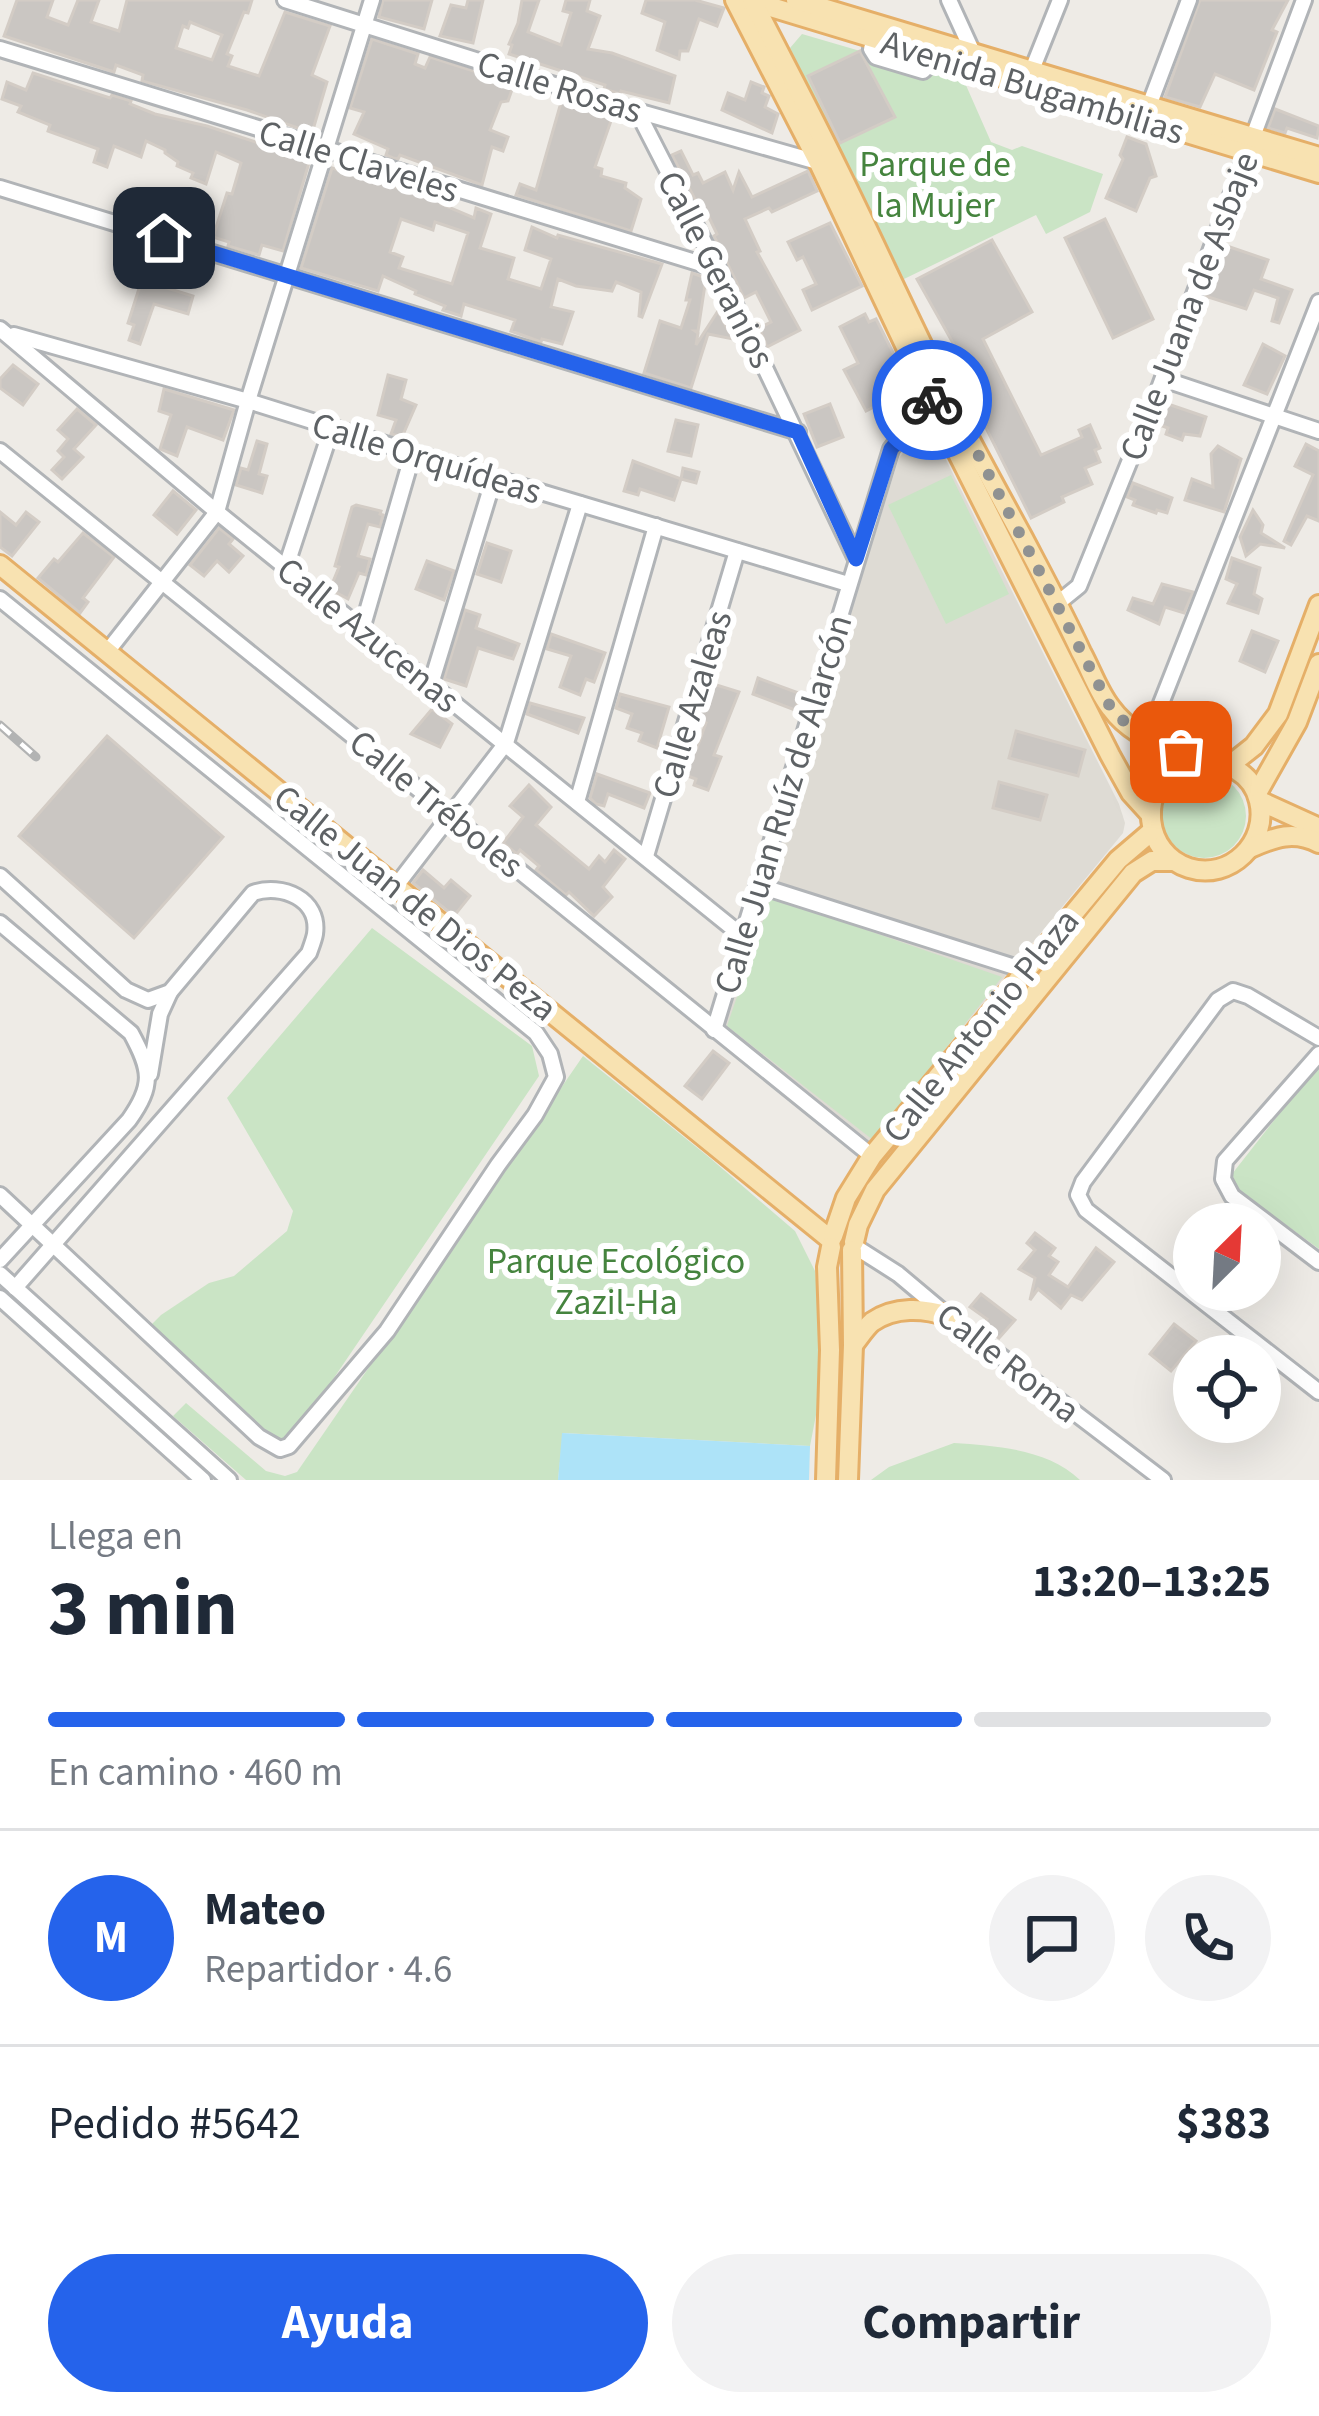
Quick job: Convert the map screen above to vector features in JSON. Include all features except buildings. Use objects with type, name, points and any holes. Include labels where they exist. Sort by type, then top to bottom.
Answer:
[{"type":"main road","name":"Avenida Bugambilias","points":[[747,0],[932,55],[1032,70],[1148,106],[1319,173]]},
{"type":"main road","points":[[747,0],[1110,754],[1151,823],[1160,848],[1189,868],[1223,868],[1238,860],[1258,834],[1258,797],[1241,772],[1147,739],[1107,703],[1058,603],[938,396]]},
{"type":"main road","name":"Avenida Bugambilias","points":[[796,0],[1250,144],[1319,157]]},
{"type":"main road","name":"Calle Juan de Dios Peza","points":[[0,565],[831,1241]]},
{"type":"main road","points":[[1151,823],[1152,800],[1160,782],[1174,768],[1193,760],[1221,762],[1254,746],[1278,714],[1319,605]]},
{"type":"main road","points":[[1258,797],[1314,694],[1319,664]]},
{"type":"main road","points":[[1278,714],[1297,722]]},
{"type":"main road","points":[[1258,797],[1319,828]]},
{"type":"main road","name":"Calle Antonio Plaza","points":[[826,1480],[827,1267],[846,1198],[872,1156],[1151,823]]},
{"type":"main road","points":[[1250,848],[1293,834],[1319,843]]},
{"type":"main road","name":"Calle Antonio Plaza","points":[[848,1480],[853,1246],[875,1190],[1133,873],[1152,861],[1174,860]]},
{"type":"main road","points":[[831,1241],[839,1232],[848,1233],[853,1246]]},
{"type":"main road","points":[[853,1346],[872,1322],[903,1310],[926,1309],[949,1316]]},
{"type":"street","name":"Calle Rosas","points":[[285,0],[637,111],[828,165]]},
{"type":"street","points":[[107,652],[217,512],[372,0]]},
{"type":"street","points":[[949,0],[974,60]]},
{"type":"street","points":[[1032,70],[1060,0]]},
{"type":"street","points":[[1148,106],[1189,0]]},
{"type":"street","name":"Calle Juana de Asbaje","points":[[1058,603],[1078,586],[1163,379],[1304,0]]},
{"type":"street","name":"Calle Claveles","points":[[0,49],[718,269]]},
{"type":"street","name":"Calle Geranios","points":[[637,111],[798,432],[856,559]]},
{"type":"street","points":[[0,188],[798,432]]},
{"type":"street","points":[[1147,739],[1319,302]]},
{"type":"street","name":"Calle Orquídeas","points":[[3,331],[848,584]]},
{"type":"street","name":"Calle Azucenas","points":[[3,331],[217,512],[741,935]]},
{"type":"street","points":[[1163,379],[1319,431]]},
{"type":"street","name":"Calle Juan Ruíz de Alarcón","points":[[714,1030],[891,449],[938,396]]},
{"type":"street","points":[[286,567],[332,427]]},
{"type":"street","name":"Calle Tréboles","points":[[0,451],[872,1156]]},
{"type":"street","points":[[362,628],[413,453]]},
{"type":"street","points":[[431,683],[494,478]]},
{"type":"street","points":[[395,886],[506,743],[580,504]]},
{"type":"street","points":[[578,802],[656,526]]},
{"type":"street","name":"Calle Azaleas","points":[[646,856],[736,551]]},
{"type":"street","points":[[0,598],[536,1033],[550,1054],[556,1077],[387,1331],[289,1446],[280,1449],[259,1436],[0,1195]]},
{"type":"street","points":[[0,876],[126,990],[148,1000],[170,992]]},
{"type":"street","points":[[757,885],[1024,970]]},
{"type":"street","points":[[0,1260],[142,1102],[160,1015],[170,992],[254,892],[270,887],[292,893],[310,907],[316,929],[309,953],[15,1288]]},
{"type":"street","points":[[0,923],[130,1034],[150,1077]]},
{"type":"street","points":[[1319,1039],[1248,995],[1233,991],[1218,1000],[1078,1195],[1086,1210],[1319,1392]]},
{"type":"street","points":[[1319,1054],[1226,1162],[1223,1179],[1232,1196],[1319,1262]]},
{"type":"street","name":"Calle Roma","points":[[853,1246],[898,1274],[1162,1480]]},
{"type":"street","points":[[0,1274],[229,1480]]},
{"type":"street","points":[[0,1298],[203,1480]]},
{"type":"street","points":[[70,1361],[83,1349]]},
{"type":"shaded area","points":[[927,422],[1125,823],[1123,833],[867,1144],[720,1027],[899,458]]},
{"type":"green space","name":"Parque de la Mujer","points":[[802,34],[867,53],[872,63],[923,79],[931,72],[965,83],[991,142],[1012,150],[1022,146],[1103,174],[1090,212],[1046,234],[1036,215],[904,279],[790,48]]},
{"type":"green space","points":[[951,475],[1009,594],[946,624],[888,505]]},
{"type":"green space","points":[[1204,774],[1234,786],[1246,816],[1234,846],[1204,858],[1174,846],[1162,816],[1174,786]]},
{"type":"green space","points":[[771,897],[1002,977],[873,1140],[727,1026]]},
{"type":"green space","points":[[372,928],[532,1046],[539,1076],[306,1419],[283,1439],[274,1439],[148,1328],[209,1283],[234,1276],[287,1231],[293,1211],[227,1098]]},
{"type":"green space","name":"Parque Ecológico Zazil-Ha","points":[[583,1056],[795,1231],[815,1271],[818,1299],[821,1389],[810,1446],[563,1433],[558,1480],[246,1480],[173,1416],[186,1403],[266,1471],[285,1476],[297,1472]]},
{"type":"green space","points":[[1319,1063],[1319,1249],[1281,1221],[1281,1203],[1256,1203],[1238,1190],[1232,1174]]},
{"type":"green space","points":[[954,1443],[1037,1455],[1080,1480],[871,1480],[889,1467]]},
{"type":"water","points":[[562,1433],[810,1446],[809,1480],[558,1480]]},
{"type":"railway","points":[[0,725],[36,757]]},
{"type":"way so far","points":[[932,400],[946,393],[1107,703],[1147,739],[1181,752]]},
{"type":"route","points":[[164,238],[798,432],[856,559],[891,449],[932,400]]}]
